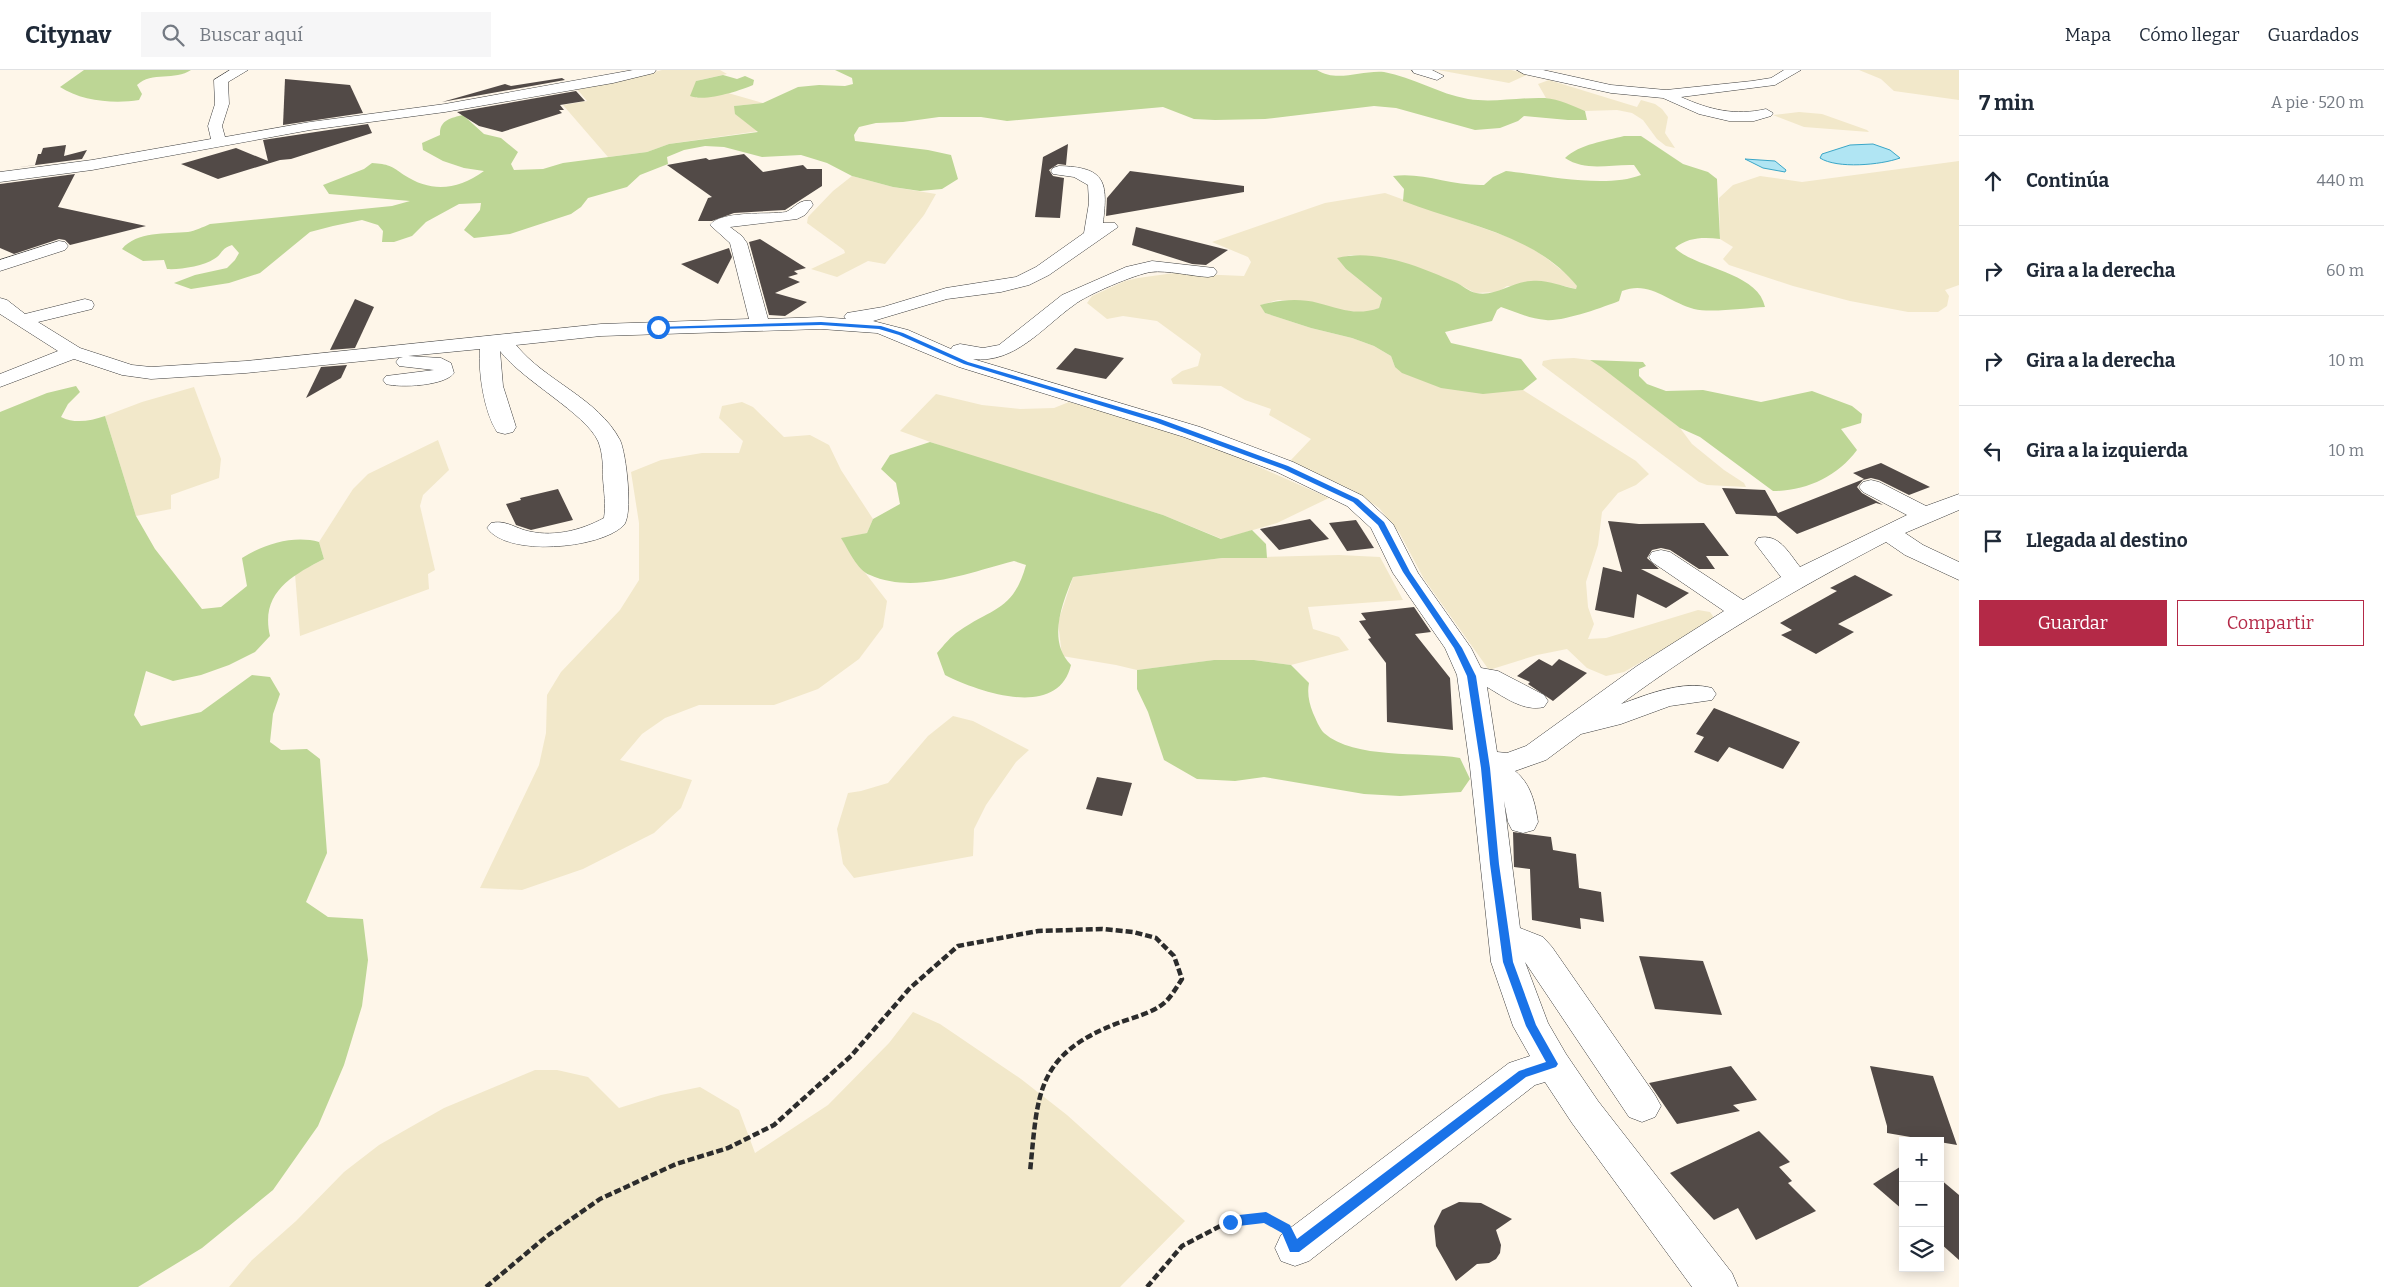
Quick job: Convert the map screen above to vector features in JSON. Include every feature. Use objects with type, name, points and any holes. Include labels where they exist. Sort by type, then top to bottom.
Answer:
[{"type":"street","points":[[214,143],[216,136],[215,123],[222,106],[220,87],[222,80],[242,70]]},
{"type":"street","points":[[0,177],[28,179],[130,162],[214,143],[275,132],[445,108],[613,79],[649,70]]},
{"type":"street","points":[[1419,70],[1437,76]]},
{"type":"street","points":[[1524,70],[1632,91],[1666,94],[1752,85],[1776,80],[1794,70]]},
{"type":"street","points":[[1632,91],[1690,78]]},
{"type":"street","points":[[1666,94],[1729,118],[1748,118],[1766,113]]},
{"type":"street","points":[[417,124],[442,113],[445,108]]},
{"type":"street","points":[[275,132],[320,135],[342,129]]},
{"type":"street","points":[[214,143],[222,148],[254,142]]},
{"type":"street","points":[[82,182],[130,162]]},
{"type":"street","points":[[821,323],[836,318],[879,314],[946,294],[1012,284],[1030,278],[1101,230],[1096,183],[1087,176],[1072,171],[1059,171]]},
{"type":"street","points":[[752,325],[740,245],[738,240],[719,225],[742,219],[789,218],[803,210],[805,205]]},
{"type":"street","points":[[0,266],[59,246]]},
{"type":"street","points":[[0,304],[73,352],[130,371],[151,373],[183,373],[311,365],[480,340],[601,330],[821,323],[879,327],[979,354],[996,354],[1019,340],[1069,298],[1132,271],[1152,266],[1208,272]]},
{"type":"street","points":[[732,284],[752,325]]},
{"type":"street","points":[[23,320],[85,305]]},
{"type":"street","points":[[901,334],[966,363],[1192,432],[1285,468],[1356,501],[1381,524],[1406,572],[1458,648],[1472,676],[1485,764],[1508,962],[1516,990],[1531,1026],[1553,1064],[1634,1179],[1717,1287]]},
{"type":"street","points":[[480,340],[489,366],[494,399],[505,427]]},
{"type":"street","points":[[480,340],[512,354],[595,423],[608,441],[613,460],[617,510],[615,521],[606,527],[560,540],[530,540],[517,537],[499,528]]},
{"type":"street","points":[[0,381],[73,352]]},
{"type":"street","points":[[151,373],[186,354]]},
{"type":"street","points":[[376,354],[375,358],[379,361],[434,363],[444,367],[444,373],[433,377],[393,380]]},
{"type":"street","points":[[1000,374],[1035,372],[1065,376],[1111,387]]},
{"type":"street","points":[[1872,487],[1925,514]]},
{"type":"street","points":[[1340,493],[1338,499],[1344,518]]},
{"type":"street","points":[[1485,764],[1509,763],[1536,753],[1646,672],[1742,611],[1788,584],[1887,532],[1925,514],[1959,501]]},
{"type":"street","points":[[1887,532],[1914,550],[1959,572]]},
{"type":"street","points":[[1767,543],[1788,584],[1801,590],[1830,579]]},
{"type":"street","points":[[1661,557],[1742,611]]},
{"type":"street","points":[[1472,676],[1488,677],[1534,701]]},
{"type":"street","points":[[1574,724],[1588,725],[1666,698],[1702,694]]},
{"type":"street","points":[[1485,764],[1506,779],[1517,790],[1523,822]]},
{"type":"street","points":[[1504,935],[1531,946],[1540,956],[1642,1106]]},
{"type":"street","points":[[1294,1248],[1522,1074],[1553,1064]]},
{"type":"path","points":[[486,1287],[547,1236],[600,1199],[676,1164],[728,1148],[774,1125],[812,1094],[851,1056],[910,988],[958,946],[1047,931],[1102,929],[1133,932],[1156,938],[1174,956],[1182,979],[1168,1000],[1148,1012],[1108,1027],[1070,1047],[1047,1074],[1037,1104],[1030,1172]]},
{"type":"path","points":[[1147,1287],[1182,1246],[1230,1222],[1266,1218],[1286,1229],[1294,1248]]},
{"type":"shaded area","points":[[662,70],[720,70],[727,74],[696,81],[696,98],[728,93],[763,103],[734,106],[743,120],[759,131],[669,144],[647,152],[608,157],[563,105],[587,101],[577,89],[617,82]]},
{"type":"shaded area","points":[[1438,70],[1511,70],[1529,74],[1509,83]]},
{"type":"shaded area","points":[[1859,70],[1959,70],[1959,100],[1894,91],[1881,79]]},
{"type":"shaded area","points":[[1549,80],[1637,107],[1641,100],[1655,104],[1668,117],[1665,133],[1675,148],[1666,146],[1657,139],[1643,120],[1632,113],[1617,110],[1585,111],[1546,98],[1538,84]]},
{"type":"shaded area","points":[[1799,112],[1822,114],[1869,132],[1804,127],[1773,115]]},
{"type":"shaded area","points":[[1959,161],[1959,285],[1945,290],[1949,296],[1947,306],[1938,312],[1908,312],[1850,301],[1793,286],[1729,265],[1723,259],[1733,247],[1720,239],[1719,198],[1733,185],[1760,176],[1802,182]]},
{"type":"shaded area","points":[[852,176],[893,187],[936,194],[924,215],[885,264],[868,261],[837,277],[811,269],[845,253],[844,250],[807,223],[808,217],[833,191]]},
{"type":"shaded area","points":[[1385,193],[1522,242],[1545,257],[1569,276],[1578,286],[1576,289],[1560,285],[1507,286],[1498,292],[1475,293],[1457,283],[1388,258],[1351,255],[1338,259],[1346,269],[1382,298],[1379,308],[1365,313],[1338,310],[1317,303],[1278,300],[1261,305],[1265,313],[1374,346],[1391,356],[1395,367],[1506,391],[1523,390],[1636,461],[1649,474],[1636,485],[1618,493],[1602,512],[1598,545],[1586,582],[1588,607],[1594,624],[1588,639],[1606,638],[1698,610],[1710,612],[1715,619],[1624,672],[1606,676],[1587,668],[1567,649],[1537,655],[1489,670],[1424,579],[1399,532],[1379,508],[1354,491],[1290,461],[1311,439],[1269,415],[1271,409],[1245,400],[1221,386],[1173,384],[1171,379],[1182,371],[1198,366],[1201,354],[1198,351],[1157,321],[1123,316],[1107,319],[1087,303],[1092,296],[1125,281],[1138,278],[1174,273],[1244,276],[1251,262],[1248,257],[1212,242],[1325,203]]},
{"type":"shaded area","points":[[1574,358],[1590,360],[1601,366],[1680,428],[1692,444],[1724,470],[1744,483],[1746,487],[1707,485],[1699,482],[1542,365],[1543,361]]},
{"type":"shaded area","points":[[194,387],[221,459],[219,478],[171,495],[171,509],[136,516],[105,416],[142,402]]},
{"type":"shaded area","points":[[936,394],[982,405],[1020,409],[1054,408],[1069,402],[1146,423],[1239,458],[1329,498],[1277,523],[1222,539],[1163,515],[958,452],[900,431]]},
{"type":"shaded area","points":[[742,402],[753,407],[784,437],[810,435],[829,445],[841,470],[873,519],[867,533],[842,539],[856,561],[887,601],[883,627],[859,659],[818,689],[774,705],[699,705],[665,718],[642,734],[620,760],[692,780],[681,808],[654,833],[583,869],[522,890],[480,888],[539,765],[546,733],[547,695],[561,672],[620,610],[639,580],[639,523],[631,472],[661,460],[702,453],[739,453],[743,441],[719,418],[722,406]]},
{"type":"shaded area","points":[[438,440],[449,470],[423,495],[420,506],[435,570],[428,574],[429,589],[300,636],[295,574],[324,559],[319,542],[353,489],[368,474]]},
{"type":"shaded area","points":[[1339,555],[1380,557],[1403,600],[1308,607],[1313,629],[1339,637],[1349,650],[1291,665],[1254,660],[1215,660],[1137,670],[1062,656],[1058,622],[1073,577],[1222,558]]},
{"type":"shaded area","points":[[953,716],[973,721],[1029,750],[1016,762],[986,805],[974,829],[973,856],[854,878],[843,864],[837,829],[848,793],[888,783],[928,736]]},
{"type":"shaded area","points":[[913,1012],[940,1024],[1021,1079],[1067,1115],[1185,1221],[1120,1287],[229,1287],[252,1260],[296,1221],[344,1172],[379,1145],[444,1108],[535,1070],[557,1070],[588,1077],[619,1108],[661,1095],[700,1087],[739,1110],[755,1153],[828,1105],[889,1043]]},
{"type":"green space","points":[[84,70],[191,70],[178,75],[150,78],[143,81],[137,85],[142,94],[139,100],[119,102],[78,96],[60,87]]},
{"type":"green space","points":[[835,70],[1317,70],[1333,76],[1384,72],[1468,99],[1545,98],[1555,100],[1585,111],[1587,120],[1524,116],[1518,121],[1500,128],[1475,130],[1396,108],[1374,106],[1265,119],[1194,119],[1163,107],[1007,121],[981,117],[939,117],[903,122],[876,123],[859,127],[854,135],[855,141],[928,150],[951,155],[958,179],[942,189],[920,191],[893,187],[852,176],[827,163],[801,155],[762,157],[724,147],[705,146],[684,150],[667,157],[668,164],[640,175],[627,187],[588,198],[581,207],[571,214],[510,234],[474,238],[464,230],[480,210],[481,203],[459,204],[426,222],[412,236],[394,242],[382,242],[383,231],[378,225],[362,220],[310,232],[260,273],[229,283],[191,289],[174,283],[195,275],[227,268],[239,253],[232,245],[225,248],[217,257],[204,264],[172,269],[167,269],[164,260],[143,261],[122,249],[128,243],[144,236],[188,232],[210,224],[392,206],[410,201],[329,194],[323,185],[364,169],[372,163],[389,166],[414,181],[434,187],[444,187],[464,182],[484,171],[464,168],[443,161],[423,150],[422,143],[440,135],[441,126],[447,120],[459,116],[463,115],[484,134],[501,138],[518,152],[511,164],[514,170],[543,169],[563,163],[647,152],[669,144],[758,132],[735,114],[734,106],[763,103],[798,87],[819,85],[845,86],[853,84],[852,78]]},
{"type":"green space","points":[[723,75],[737,79],[745,76],[754,80],[753,85],[713,97],[690,96],[696,81]]},
{"type":"green space","points":[[1624,136],[1641,136],[1683,164],[1708,172],[1717,179],[1720,239],[1696,239],[1680,244],[1675,248],[1697,261],[1739,278],[1760,295],[1765,307],[1719,310],[1694,309],[1659,293],[1641,288],[1632,288],[1622,291],[1619,301],[1604,307],[1553,320],[1534,318],[1501,307],[1497,310],[1492,321],[1445,332],[1451,343],[1521,359],[1537,379],[1523,390],[1483,394],[1441,388],[1402,373],[1395,367],[1391,356],[1374,346],[1265,313],[1260,305],[1296,300],[1311,301],[1356,312],[1379,308],[1382,298],[1346,269],[1337,258],[1367,255],[1413,265],[1458,283],[1476,293],[1490,293],[1524,282],[1537,281],[1576,289],[1577,286],[1560,268],[1519,242],[1473,224],[1403,201],[1404,189],[1393,176],[1427,177],[1472,185],[1484,185],[1493,177],[1506,171],[1574,180],[1610,181],[1626,179],[1641,175],[1634,165],[1590,166],[1581,165],[1565,158],[1585,146]]},
{"type":"green space","points":[[1590,360],[1643,362],[1646,366],[1639,369],[1639,376],[1647,384],[1666,391],[1703,390],[1761,402],[1812,391],[1852,406],[1862,414],[1861,423],[1841,429],[1857,450],[1840,468],[1820,481],[1797,488],[1773,491],[1700,437],[1680,428]]},
{"type":"green space","points":[[76,386],[80,392],[68,404],[61,417],[83,421],[105,416],[136,516],[155,549],[202,609],[221,607],[247,586],[242,558],[279,542],[309,540],[319,542],[324,559],[290,579],[274,597],[268,621],[270,636],[255,652],[229,665],[201,675],[173,681],[146,671],[134,715],[141,726],[201,712],[252,675],[270,677],[280,694],[273,714],[270,742],[281,750],[307,749],[320,759],[327,853],[306,902],[328,917],[363,919],[368,960],[362,1006],[344,1065],[318,1126],[273,1190],[202,1248],[138,1287],[0,1287],[0,412],[47,393]]},
{"type":"green space","points":[[930,442],[1163,515],[1221,539],[1252,530],[1266,544],[1267,558],[1222,558],[1073,577],[1061,610],[1059,622],[1058,634],[1060,645],[1071,665],[1063,682],[1051,692],[1034,697],[996,694],[977,688],[945,675],[937,653],[956,633],[992,612],[1008,600],[1021,580],[1026,565],[1014,561],[942,580],[905,583],[887,581],[870,575],[861,569],[841,538],[867,533],[873,519],[900,504],[896,483],[881,469],[890,455]]},
{"type":"green space","points":[[1214,660],[1254,660],[1291,665],[1309,683],[1309,702],[1321,729],[1337,742],[1370,751],[1460,758],[1470,779],[1461,792],[1400,796],[1364,794],[1264,777],[1235,781],[1197,779],[1164,760],[1148,712],[1137,689],[1137,670]]},
{"type":"water","points":[[1873,144],[1890,150],[1900,158],[1871,164],[1848,165],[1837,164],[1820,158],[1822,154],[1850,145]]},
{"type":"water","points":[[1745,159],[1775,161],[1786,170],[1785,172],[1763,168]]},
{"type":"building","points":[[562,78],[565,80],[442,102],[505,84],[511,86]]},
{"type":"building","points":[[285,79],[350,85],[363,113],[283,125]]},
{"type":"building","points":[[576,91],[585,101],[560,105],[564,110],[559,110],[562,113],[502,132],[479,126],[457,112]]},
{"type":"building","points":[[368,124],[372,133],[291,159],[280,160],[218,179],[181,164],[236,148],[268,161],[263,140]]},
{"type":"building","points":[[1068,144],[1066,165],[1058,164],[1049,170],[1053,176],[1064,178],[1060,218],[1035,217],[1043,157]]},
{"type":"building","points":[[66,145],[64,156],[87,150],[82,159],[13,168],[35,165],[38,154],[41,154],[43,148]]},
{"type":"building","points":[[744,154],[763,172],[803,165],[807,169],[822,169],[822,186],[785,210],[734,213],[712,221],[698,221],[708,198],[712,197],[667,165]]},
{"type":"building","points":[[1130,171],[1244,186],[1244,192],[1106,216],[1107,198]]},
{"type":"building","points":[[75,174],[58,207],[146,226],[70,245],[65,240],[59,239],[14,254],[0,248],[0,184]]},
{"type":"building","points":[[1136,227],[1228,250],[1206,265],[1192,264],[1132,245]]},
{"type":"building","points":[[760,239],[806,268],[794,271],[798,274],[788,277],[800,282],[775,293],[807,302],[785,316],[769,315],[749,242]]},
{"type":"building","points":[[729,248],[732,257],[718,284],[681,264]]},
{"type":"building","points":[[355,299],[374,307],[355,348],[330,350]]},
{"type":"building","points":[[1075,348],[1124,358],[1106,379],[1056,369]]},
{"type":"building","points":[[347,365],[341,378],[306,398],[321,367]]},
{"type":"building","points":[[1881,463],[1930,487],[1909,495],[1879,480],[1871,478],[1863,480],[1857,487],[1862,493],[1883,505],[1876,503],[1797,534],[1776,516],[1736,514],[1722,488],[1765,490],[1778,513],[1864,479],[1853,473]]},
{"type":"building","points":[[558,489],[573,520],[531,530],[516,525],[506,504],[521,500],[520,498]]},
{"type":"building","points":[[1310,519],[1329,539],[1279,550],[1260,529]]},
{"type":"building","points":[[1356,520],[1374,548],[1347,551],[1329,523]]},
{"type":"building","points":[[1608,521],[1639,524],[1704,523],[1729,556],[1706,556],[1715,569],[1699,569],[1670,550],[1661,548],[1652,550],[1647,558],[1659,569],[1641,569],[1689,593],[1666,608],[1637,594],[1634,618],[1595,610],[1603,567],[1622,572]]},
{"type":"building","points":[[1855,575],[1893,595],[1838,624],[1854,632],[1816,654],[1781,635],[1792,630],[1780,623],[1837,591],[1830,588]]},
{"type":"building","points":[[1414,607],[1431,632],[1415,634],[1450,678],[1453,730],[1387,722],[1386,663],[1368,639],[1371,638],[1359,621],[1366,620],[1361,613]]},
{"type":"building","points":[[1539,659],[1552,666],[1559,659],[1587,673],[1553,701],[1528,684],[1530,682],[1517,676]]},
{"type":"building","points":[[1714,708],[1800,742],[1783,769],[1729,747],[1718,762],[1694,752],[1704,737],[1696,734]]},
{"type":"building","points":[[1097,777],[1132,783],[1122,816],[1086,809]]},
{"type":"building","points":[[1513,832],[1551,837],[1553,850],[1576,854],[1579,888],[1601,892],[1604,922],[1580,918],[1581,929],[1532,920],[1530,869],[1514,867]]},
{"type":"building","points":[[1639,956],[1703,961],[1722,1015],[1655,1009]]},
{"type":"building","points":[[1731,1066],[1757,1100],[1733,1105],[1740,1111],[1677,1124],[1649,1083]]},
{"type":"building","points":[[1870,1066],[1933,1076],[1957,1145],[1944,1143],[1944,1137],[1910,1137],[1887,1133],[1887,1126]]},
{"type":"building","points":[[1759,1131],[1790,1162],[1779,1167],[1792,1181],[1788,1183],[1816,1211],[1756,1240],[1738,1208],[1714,1220],[1670,1173]]},
{"type":"building","points":[[1899,1168],[1899,1207],[1873,1184]]},
{"type":"building","points":[[1944,1182],[1959,1195],[1959,1260],[1944,1247]]},
{"type":"building","points":[[1459,1202],[1481,1203],[1512,1219],[1496,1230],[1501,1245],[1500,1253],[1496,1259],[1489,1263],[1477,1264],[1456,1281],[1436,1246],[1434,1226],[1442,1210]]},
{"type":"route","points":[[658,327],[802,325],[821,323],[879,327],[901,334],[966,363],[1158,420],[1285,468],[1356,501],[1381,524],[1390,538],[1406,572],[1430,610],[1458,648],[1472,676],[1485,768],[1494,864],[1508,962],[1516,990],[1531,1026],[1553,1064],[1522,1074],[1419,1155],[1294,1248],[1286,1229],[1266,1218],[1230,1222]]}]
